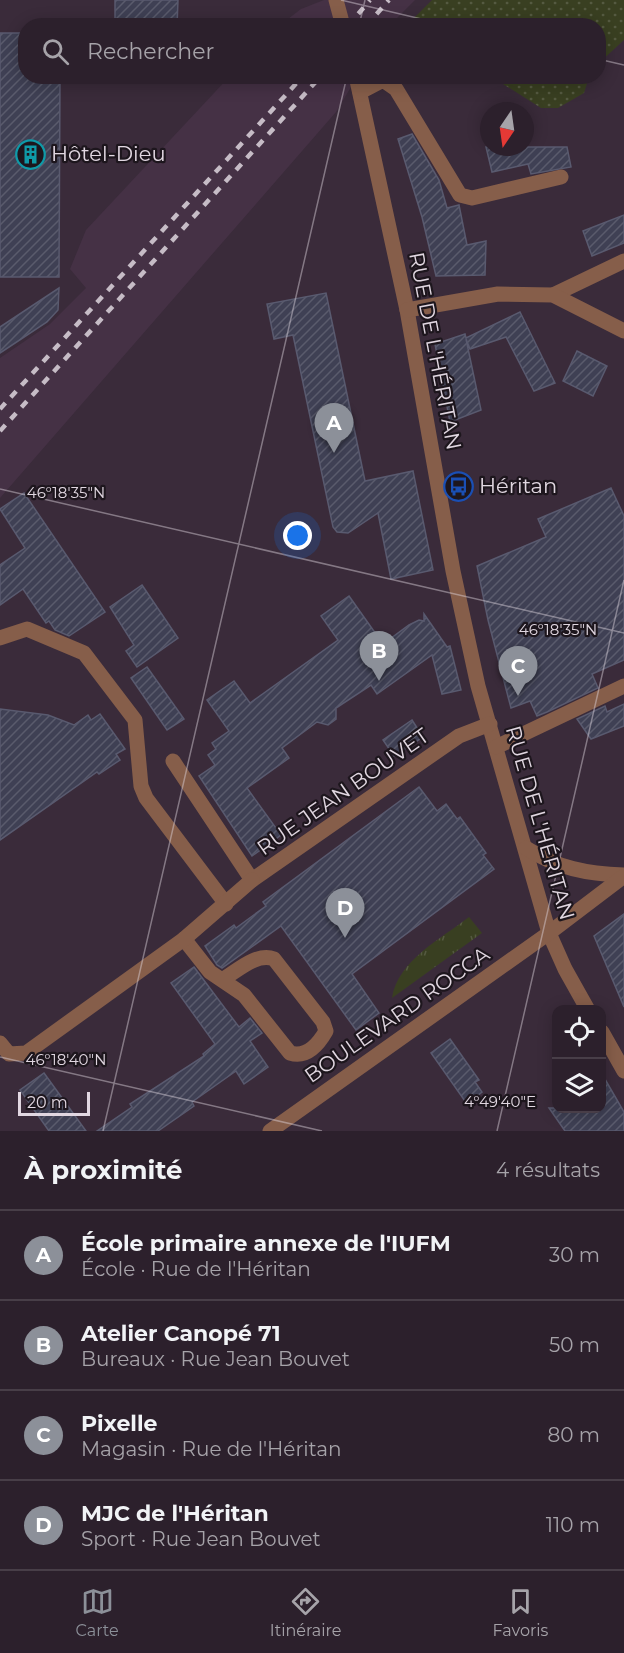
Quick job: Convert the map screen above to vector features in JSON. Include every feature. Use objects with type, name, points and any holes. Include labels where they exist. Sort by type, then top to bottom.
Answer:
[{"type":"street","points":[[336,0],[341,18]]},
{"type":"street","points":[[389,84],[396,89],[460,195],[472,198],[561,177]]},
{"type":"street","name":"RUE DE L'HÉRITAN","points":[[358,86],[407,310],[453,571],[478,686],[549,933],[565,969],[585,1005]]},
{"type":"street","points":[[553,295],[624,261]]},
{"type":"street","points":[[407,310],[498,294],[553,295],[624,331]]},
{"type":"street","points":[[0,638],[27,629],[84,653],[135,720],[141,786],[146,798],[226,904]]},
{"type":"street","points":[[496,747],[624,686]]},
{"type":"street","name":"RUE JEAN BOUVET","points":[[173,761],[252,880],[459,736],[490,724]]},
{"type":"street","points":[[526,848],[544,859],[571,870],[624,875]]},
{"type":"street","name":"BOULEVARD ROCCA","points":[[270,1131],[549,933],[624,875]]},
{"type":"street","points":[[0,1043],[9,1054],[26,1053],[184,939],[252,880]]},
{"type":"street","points":[[184,939],[210,972],[244,995],[290,1053],[299,1055],[321,1041],[326,1031],[323,1022],[274,959],[267,956],[257,959],[222,980]]},
{"type":"street","points":[[606,1039],[624,1071]]},
{"type":"shaded area","points":[[324,0],[415,0],[397,18],[289,18],[301,9]]},
{"type":"shaded area","points":[[222,84],[353,84],[336,112],[0,498],[0,358],[50,324],[86,288],[70,269],[86,230]]},
{"type":"green space","points":[[432,0],[624,0],[624,40],[606,57],[606,18],[414,18]]},
{"type":"green space","points":[[503,84],[587,84],[584,93],[558,108],[541,108]]},
{"type":"green space","points":[[469,917],[482,933],[392,998],[403,972],[412,961]]},
{"type":"building","points":[[115,0],[178,0],[177,18],[115,18]]},
{"type":"building","name":"Hôtel-Dieu","points":[[0,33],[18,33],[18,84],[60,84],[59,277],[0,277]]},
{"type":"building","points":[[412,134],[439,180],[447,208],[459,205],[467,245],[486,241],[485,275],[436,276],[422,217],[398,139]]},
{"type":"building","points":[[534,147],[567,147],[571,167],[531,174],[528,164],[492,172],[488,156],[534,156]]},
{"type":"building","points":[[624,215],[624,243],[592,256],[583,231]]},
{"type":"building","points":[[59,288],[58,310],[47,322],[0,353],[0,327]]},
{"type":"building","points":[[326,293],[365,481],[413,471],[433,570],[391,579],[378,513],[348,533],[337,532],[333,527],[293,335],[274,339],[267,304]]},
{"type":"building","points":[[520,312],[555,383],[534,391],[506,337],[470,349],[466,339],[481,410],[450,422],[435,344],[465,334],[466,338]]},
{"type":"building","points":[[577,351],[607,366],[593,396],[563,381]]},
{"type":"building","points":[[611,488],[624,516],[624,660],[592,674],[598,688],[547,712],[537,716],[530,701],[511,708],[488,620],[477,566],[546,537],[538,519]]},
{"type":"building","points":[[24,493],[105,612],[69,636],[55,630],[49,621],[46,623],[23,589],[0,605],[0,565],[25,548],[0,509]]},
{"type":"building","points":[[142,585],[178,638],[137,667],[126,651],[134,645],[110,607]]},
{"type":"building","points":[[349,596],[383,644],[409,625],[419,620],[424,621],[424,614],[447,647],[450,646],[461,690],[442,694],[432,655],[377,694],[371,685],[336,708],[336,719],[328,725],[317,722],[282,748],[289,758],[247,788],[281,835],[252,856],[199,776],[215,765],[208,755],[216,749],[212,743],[229,731],[207,700],[234,681],[250,703],[338,640],[321,616]]},
{"type":"building","points":[[147,667],[184,719],[167,730],[131,678]]},
{"type":"building","points":[[624,704],[624,726],[591,739],[577,719],[605,706],[607,712]]},
{"type":"building","points":[[0,709],[48,715],[74,725],[88,715],[91,720],[100,714],[125,749],[116,754],[120,760],[99,774],[97,772],[0,840]]},
{"type":"building","points":[[412,720],[423,737],[394,756],[383,740]]},
{"type":"building","points":[[419,787],[437,811],[446,804],[457,819],[460,817],[486,853],[483,855],[494,869],[352,974],[379,1013],[356,1030],[281,926],[222,968],[217,965],[205,946],[234,925],[236,928],[266,906],[263,902]]},
{"type":"building","points":[[624,914],[624,1007],[594,936]]},
{"type":"building","points":[[194,967],[239,1027],[250,1018],[262,1033],[250,1041],[268,1067],[244,1084],[236,1071],[192,1102],[194,1106],[158,1131],[97,1131],[132,1107],[130,1104],[204,1056],[203,1054],[215,1044],[171,983]]},
{"type":"building","points":[[450,1039],[479,1080],[475,1082],[482,1092],[467,1104],[431,1053]]},
{"type":"building","points":[[44,1073],[86,1131],[49,1131],[20,1090]]},
{"type":"building","points":[[606,1081],[624,1112],[624,1131],[565,1131],[552,1113],[606,1113]]},
{"type":"railway","points":[[355,18],[370,0]]},
{"type":"railway","points":[[373,18],[389,0]]},
{"type":"railway","points":[[0,409],[296,84]]},
{"type":"railway","points":[[0,431],[314,84]]},
{"type":"place","name":"Hôtel-Dieu","points":[[30,154]]},
{"type":"place","name":"École primaire annexe de l'IUFM","points":[[334,453]]},
{"type":"place","name":"Héritan","points":[[458,486]]},
{"type":"place","name":"Atelier Canopé 71","points":[[379,681]]},
{"type":"place","name":"Pixelle","points":[[518,696]]},
{"type":"place","name":"MJC de l'Héritan","points":[[345,938]]}]
